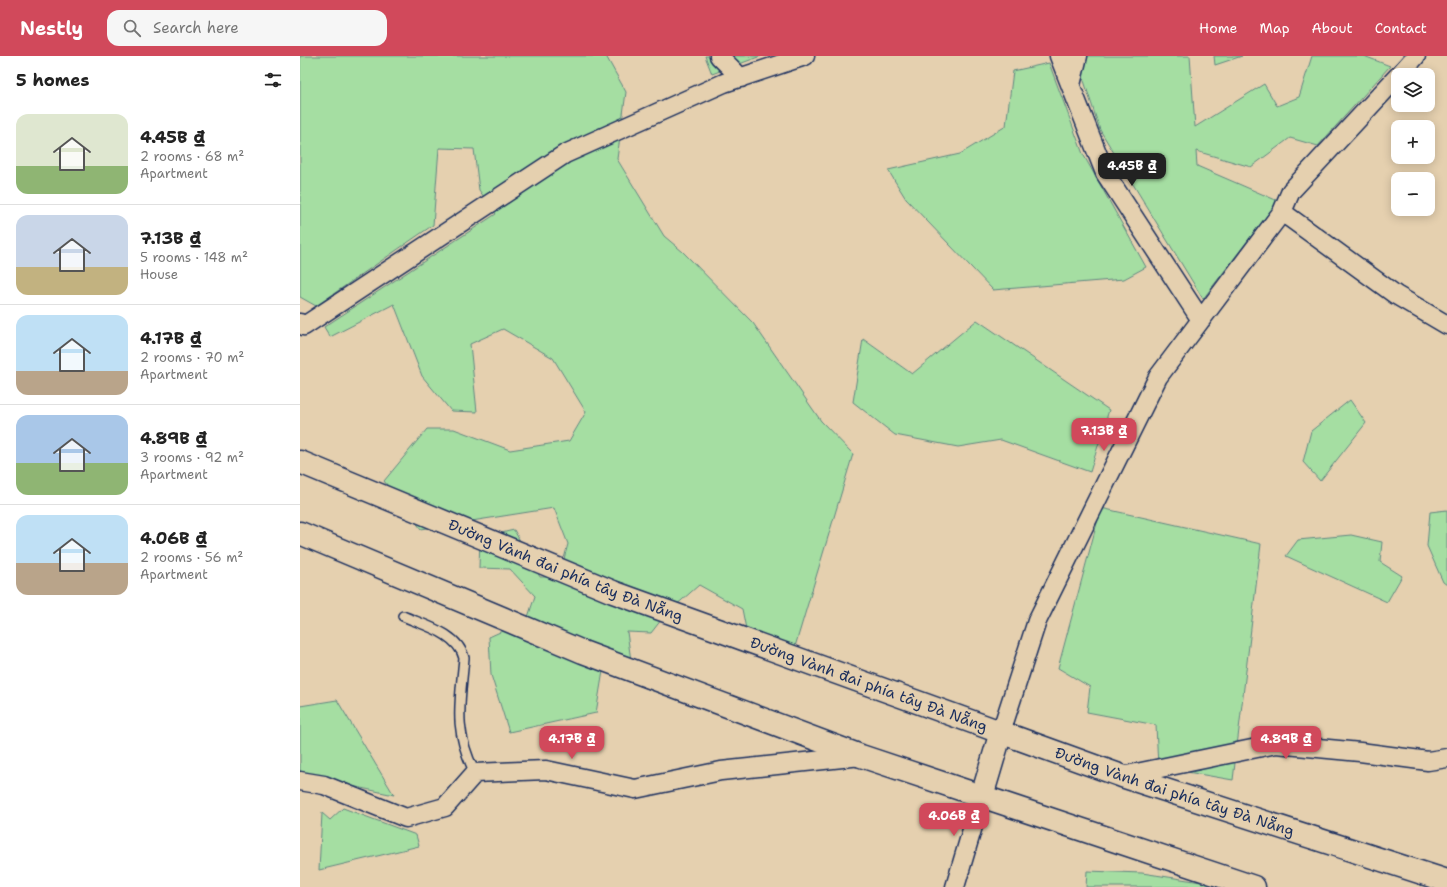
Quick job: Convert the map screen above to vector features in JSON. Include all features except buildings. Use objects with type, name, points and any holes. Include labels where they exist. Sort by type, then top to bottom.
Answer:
[{"type":"main road","name":"Đường Vành đai phía tây Đà Nẵng","points":[[300,462],[612,592],[1122,776],[1447,881]]},
{"type":"main road","points":[[300,533],[583,652],[861,756],[1254,887]]},
{"type":"main road","points":[[982,796],[1002,732]]},
{"type":"street","points":[[719,56],[741,78]]},
{"type":"street","points":[[300,323],[304,326],[565,154],[741,78],[804,56]]},
{"type":"street","points":[[1059,56],[1106,173],[1201,320]]},
{"type":"street","points":[[1071,85],[1078,56]]},
{"type":"street","points":[[1405,68],[1416,56]]},
{"type":"street","points":[[1002,732],[1037,620],[1158,377],[1282,212],[1290,191],[1391,83]]},
{"type":"street","points":[[1282,212],[1396,295],[1447,325]]},
{"type":"street","points":[[1122,776],[1276,744],[1360,752],[1428,761],[1447,758]]},
{"type":"street","points":[[300,780],[324,785],[406,818],[444,807],[474,773],[546,770],[635,789],[721,770],[861,756]]},
{"type":"street","points":[[955,887],[982,796]]},
{"type":"lane","points":[[403,616],[453,640],[462,651],[464,658],[459,712],[460,734],[465,754],[474,773]]},
{"type":"green space","points":[[300,56],[606,56],[626,92],[617,159],[664,236],[683,252],[753,323],[821,421],[853,454],[794,650],[748,639],[742,609],[699,585],[665,615],[651,633],[627,632],[633,675],[603,671],[596,713],[509,732],[491,675],[489,637],[527,620],[535,596],[510,569],[479,568],[480,538],[514,530],[540,577],[559,577],[568,544],[554,508],[421,529],[384,481],[427,429],[454,429],[510,450],[569,441],[586,412],[553,358],[503,329],[470,344],[477,412],[451,411],[422,376],[394,304],[330,337],[324,327],[496,214],[479,190],[474,149],[439,148],[433,225],[316,306],[300,297]]},
{"type":"green space","points":[[705,56],[761,56],[712,74]]},
{"type":"green space","points":[[1076,56],[1190,56],[1195,127],[1264,84],[1277,106],[1299,97],[1312,56],[1364,56],[1390,66],[1318,146],[1290,138],[1251,167],[1196,151],[1197,166],[1278,201],[1203,299],[1100,130]]},
{"type":"green space","points":[[1214,56],[1242,56],[1215,65]]},
{"type":"green space","points":[[1049,63],[1083,154],[1146,267],[1124,279],[993,290],[906,199],[888,170],[960,154],[1006,126],[1013,71]]},
{"type":"green space","points":[[977,320],[1109,410],[1090,472],[1001,440],[958,447],[895,435],[853,402],[863,339],[912,374]]},
{"type":"green space","points":[[1350,400],[1366,423],[1320,481],[1303,462],[1311,431]]},
{"type":"green space","points":[[1101,508],[1261,544],[1233,780],[1158,767],[1156,725],[1087,712],[1090,687],[1058,668]]},
{"type":"green space","points":[[1447,510],[1447,585],[1443,582],[1427,546],[1430,512]]},
{"type":"green space","points":[[1351,535],[1382,542],[1380,562],[1402,576],[1387,602],[1286,556],[1298,540]]},
{"type":"green space","points":[[337,700],[394,795],[300,775],[300,706]]},
{"type":"green space","points":[[343,808],[416,835],[419,846],[319,870],[322,813],[330,820]]},
{"type":"green space","points":[[1087,871],[1142,873],[1234,887],[1086,887]]}]
